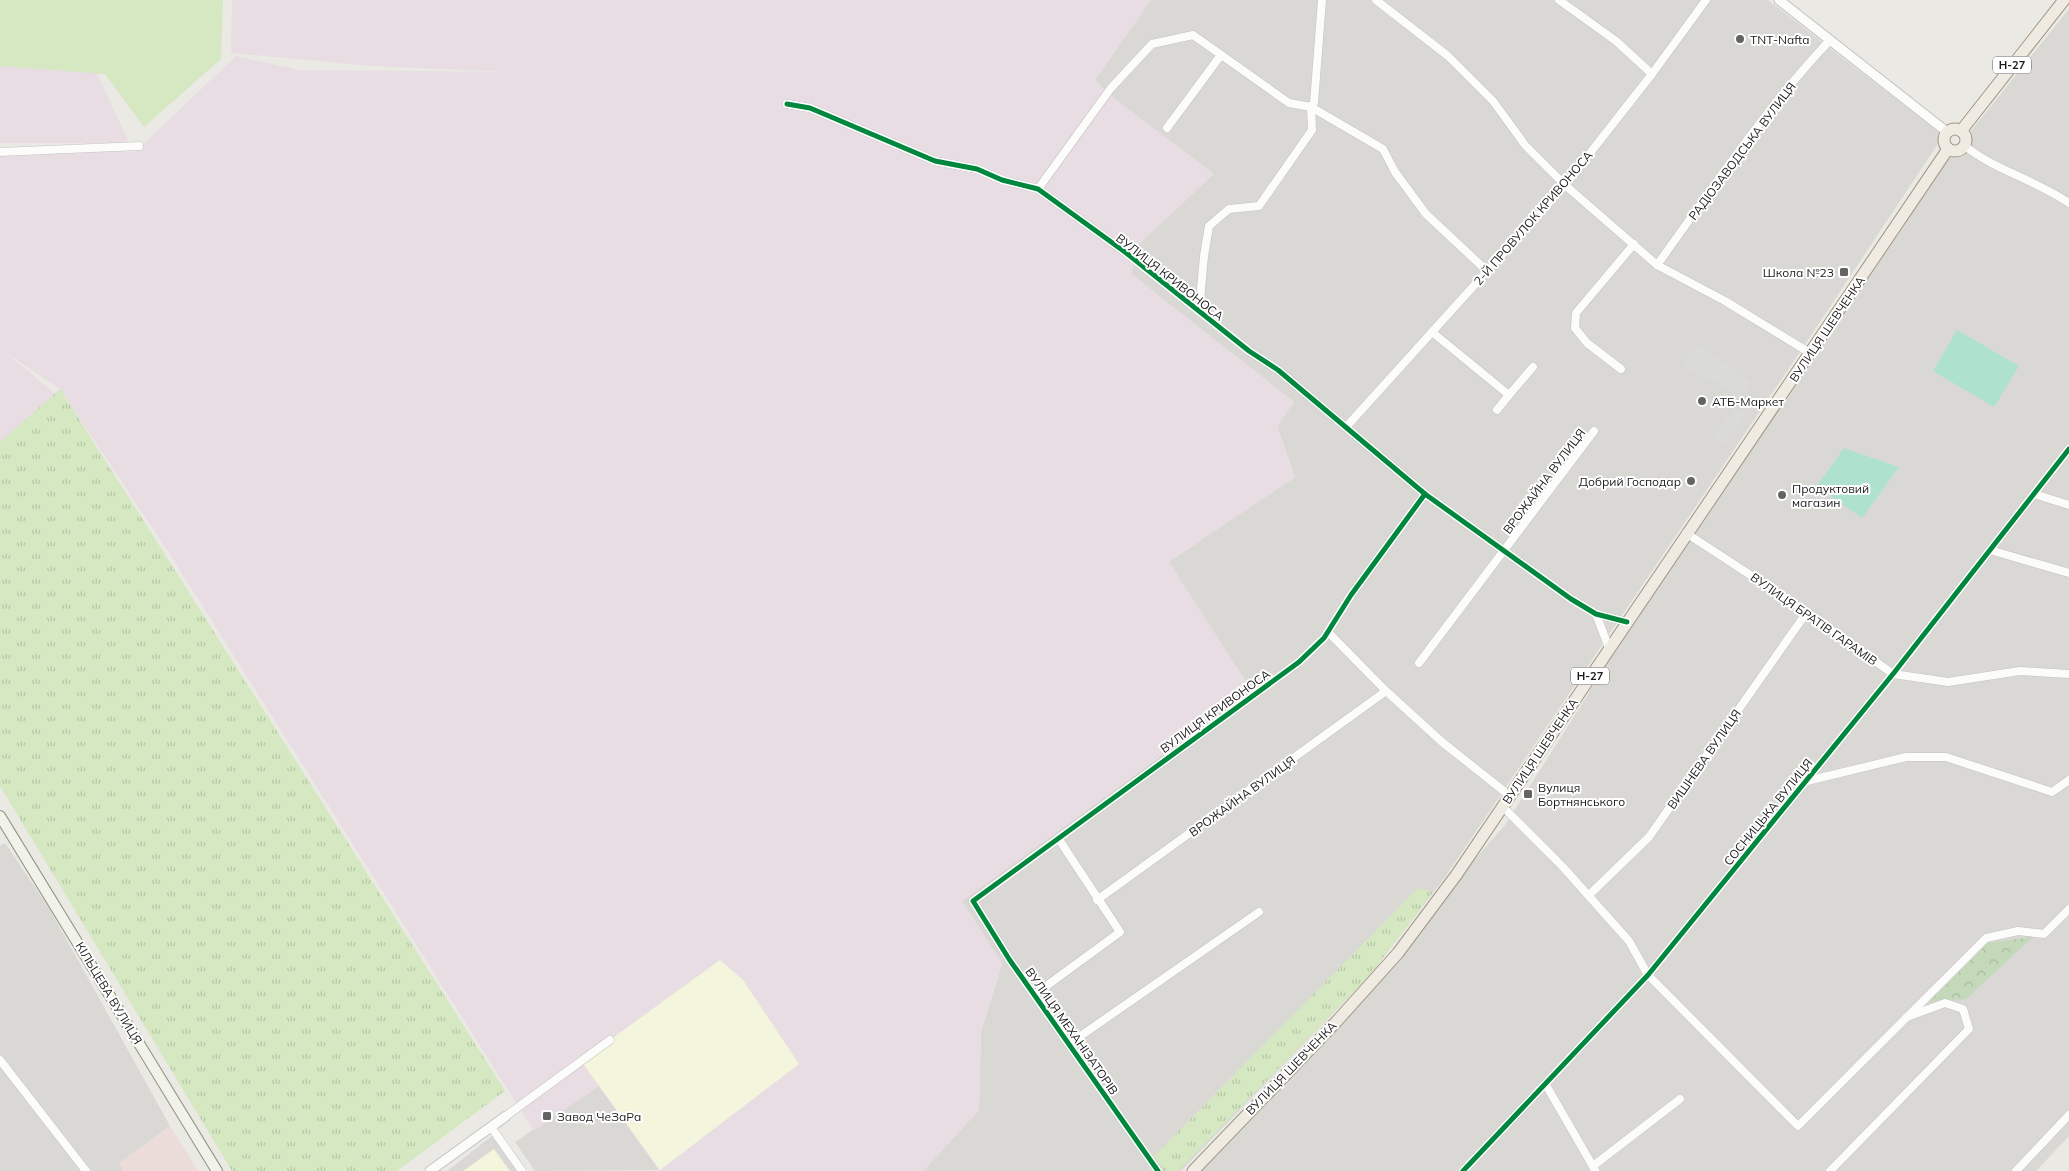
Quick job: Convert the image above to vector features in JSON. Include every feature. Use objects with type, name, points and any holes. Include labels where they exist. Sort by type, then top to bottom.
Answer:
[{"type":"main road","name":"Н-27","points":[[1961,131],[2064,0]]},
{"type":"main road","points":[[1953,130],[1961,131],[1966,136],[1965,146],[1957,151],[1948,149],[1944,143],[1947,132],[1953,130]]},
{"type":"main road","name":"ВУЛИЦЯ ШЕВЧЕНКА","points":[[1193,1171],[1398,953],[1457,874],[1686,533],[1948,149]]},
{"type":"main road","name":"КІЛЬЦЕВА ВУЛИЦЯ","points":[[0,816],[217,1171]]},
{"type":"street","points":[[1199,312],[1204,256],[1209,226],[1229,209],[1259,206],[1312,130],[1311,108],[1314,103],[1319,60],[1322,0]]},
{"type":"street","points":[[1376,0],[1448,56],[1493,101],[1525,145],[1565,185],[1657,265],[1725,301],[1810,353]]},
{"type":"street","points":[[1559,0],[1616,42],[1652,74]]},
{"type":"street","name":"2-Й ПРОВУЛОК КРИВОНОСА","points":[[1347,426],[1565,185],[1652,74],[1706,0]]},
{"type":"street","points":[[1778,0],[1947,132]]},
{"type":"street","points":[[1038,189],[1111,88],[1152,44],[1193,35],[1289,103],[1311,108],[1383,149],[1395,172],[1426,214],[1487,271]]},
{"type":"street","name":"РАДІОЗАВОДСЬКА ВУЛИЦЯ","points":[[1657,265],[1757,128],[1802,70],[1830,40]]},
{"type":"street","points":[[1167,128],[1221,55]]},
{"type":"street","name":"ВУЛИЦЯ КРИВОНОСА","points":[[787,104],[810,108],[935,162],[977,169],[1002,180],[1038,189],[1125,252],[1199,312],[1278,370],[1347,426],[1425,494],[1571,599],[1596,614],[1627,622]]},
{"type":"street","points":[[0,152],[139,146]]},
{"type":"street","points":[[1965,146],[1992,164],[2047,188],[2069,203]]},
{"type":"street","points":[[1620,369],[1587,343],[1575,328],[1576,313],[1634,244]]},
{"type":"street","points":[[1432,332],[1509,395]]},
{"type":"street","points":[[1497,410],[1533,367]]},
{"type":"street","name":"ВРОЖАЙНА ВУЛИЦЯ","points":[[1419,664],[1594,431]]},
{"type":"street","name":"СОСНИЦЬКА ВУЛИЦЯ","points":[[1463,1171],[1648,975],[1893,674],[2069,449]]},
{"type":"street","name":"ВУЛИЦЯ КРИВОНОСА","points":[[973,901],[1299,662],[1328,632],[1350,595],[1425,494]]},
{"type":"street","points":[[2034,494],[2069,505]]},
{"type":"street","name":"ВУЛИЦЯ БРАТІВ ГАРАМІВ","points":[[1686,533],[1807,612],[1893,674],[1948,682],[2020,672],[2069,674]]},
{"type":"street","points":[[1990,550],[2069,573]]},
{"type":"street","name":"ВИШНЕВА ВУЛИЦЯ","points":[[1589,895],[1649,837],[1807,612]]},
{"type":"street","points":[[1596,614],[1609,648]]},
{"type":"street","points":[[1328,632],[1386,691],[1442,742],[1510,796]]},
{"type":"street","name":"ВРОЖАЙНА ВУЛИЦЯ","points":[[1097,900],[1386,691]]},
{"type":"street","points":[[1807,781],[1906,757],[1946,757],[2052,792],[2069,780]]},
{"type":"street","points":[[1503,807],[1589,895],[1629,941],[1648,975],[1798,1126],[1986,938],[2018,931],[2044,934],[2069,908]]},
{"type":"street","points":[[1034,995],[1120,932],[1097,900],[1058,838]]},
{"type":"street","name":"ВУЛИЦЯ МЕХАНІЗАТОРІВ","points":[[973,901],[1034,995],[1158,1171]]},
{"type":"street","points":[[1068,1044],[1259,912]]},
{"type":"street","points":[[1830,1171],[1969,1030],[1963,1009],[1945,1003],[1903,1019]]},
{"type":"street","points":[[430,1171],[610,1040]]},
{"type":"street","points":[[0,1060],[86,1171]]},
{"type":"street","points":[[1546,1085],[1594,1169],[1680,1099]]},
{"type":"street","points":[[2016,1171],[2069,1115]]},
{"type":"street","points":[[491,1128],[522,1171]]},
{"type":"shaded area","points":[[232,0],[1151,0],[1095,80],[1110,95],[1214,174],[1139,244],[1131,274],[1294,402],[1277,426],[1295,477],[1169,562],[1251,689],[962,901],[1002,963],[981,1032],[979,1110],[923,1171],[659,1171],[599,1086],[534,1131],[164,545],[60,389],[5,352],[55,394],[0,448],[0,148],[135,152],[236,56],[299,70],[510,72],[374,66],[231,53]]},
{"type":"shaded area","points":[[1151,0],[1768,0],[1943,136],[1798,355],[1443,880],[1368,977],[1181,1171],[923,1171],[979,1110],[981,1032],[1002,964],[962,901],[1251,690],[1168,562],[1295,477],[1277,426],[1294,402],[1131,274],[1139,244],[1213,174],[1110,95],[1095,80]]},
{"type":"shaded area","points":[[2069,9],[2069,1136],[2036,1171],[1199,1171],[1505,825],[1692,525],[1955,151]]},
{"type":"shaded area","points":[[0,64],[94,67],[129,143],[0,143]]},
{"type":"shaded area","points":[[1702,346],[1751,382],[1738,400],[1710,377],[1704,381],[1681,363],[1696,347]]},
{"type":"shaded area","points":[[1736,407],[1746,415],[1723,445],[1712,436]]},
{"type":"shaded area","points":[[5,843],[49,908],[170,1126],[119,1163],[124,1171],[0,1171],[0,846]]},
{"type":"shaded area","points":[[720,960],[743,980],[799,1064],[660,1170],[581,1061]]},
{"type":"shaded area","points":[[599,1086],[660,1170],[535,1171],[515,1142]]},
{"type":"shaded area","points":[[170,1126],[198,1171],[124,1171],[119,1163]]},
{"type":"shaded area","points":[[492,1136],[517,1171],[447,1171]]},
{"type":"shaded area","points":[[494,1149],[510,1171],[463,1171]]},
{"type":"green space","points":[[0,0],[223,0],[221,59],[144,127],[105,74],[0,66]]},
{"type":"green space","points":[[1957,330],[2019,366],[1994,407],[1933,371]]},
{"type":"green space","points":[[60,389],[505,1091],[397,1171],[232,1171],[0,786],[0,442]]},
{"type":"green space","points":[[1844,448],[1899,467],[1862,518],[1817,486]]},
{"type":"green space","points":[[1418,888],[1433,892],[1368,977],[1178,1171],[1164,1171],[1154,1156]]},
{"type":"green space","points":[[2033,937],[1966,999],[1929,1002],[1988,943]]},
{"type":"cycle path","points":[[787,104],[810,108],[935,161],[977,169],[1002,180],[1038,189],[1125,252],[1249,351],[1278,370],[1425,494],[1571,599],[1596,614],[1627,622]]},
{"type":"cycle path","points":[[1463,1171],[1648,975],[1893,674],[2069,449]]},
{"type":"cycle path","points":[[1158,1171],[1009,959],[973,901],[1299,662],[1324,638],[1351,595],[1425,494]]},
{"type":"place","name":"TNT-Nafta","points":[[1740,39]]},
{"type":"place","name":"Школа №23","points":[[1844,272]]},
{"type":"place","name":"АТБ-Маркет","points":[[1702,401]]},
{"type":"place","name":"Добрий Господар","points":[[1691,481]]},
{"type":"place","name":"Продуктовий магазин","points":[[1782,495]]},
{"type":"place","name":"Вулиця Бортнянського","points":[[1528,794]]},
{"type":"place","name":"Завод ЧеЗаРа","points":[[547,1116]]}]
